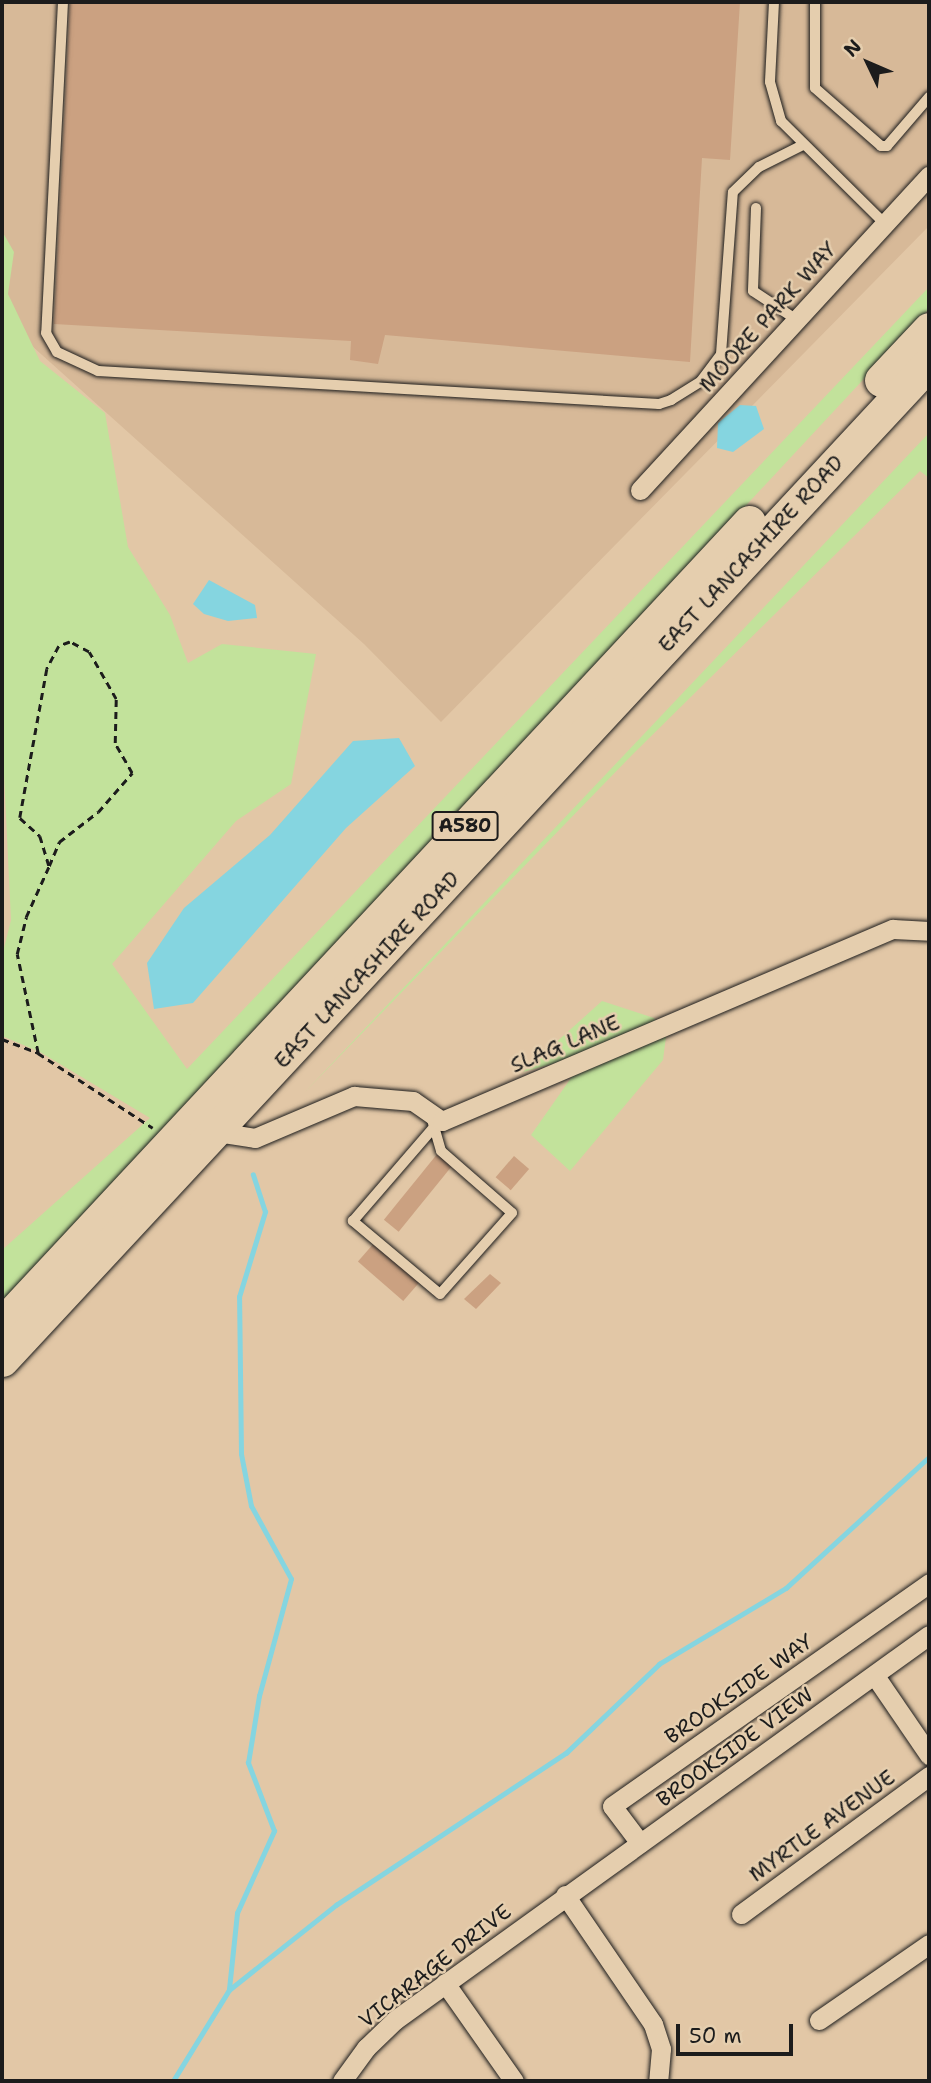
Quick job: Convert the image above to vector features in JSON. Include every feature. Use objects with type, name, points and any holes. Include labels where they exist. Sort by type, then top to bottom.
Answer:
[{"type":"highway","name":"EAST LANCASHIRE ROAD","points":[[2,1360],[195,1137],[929,329]]},
{"type":"highway","name":"EAST LANCASHIRE ROAD","points":[[2,1324],[195,1137],[929,363]]},
{"type":"street","name":"MOORE PARK WAY","points":[[640,490],[929,176]]},
{"type":"street","name":"SLAG LANE","points":[[195,1137],[255,1138],[354,1097],[414,1101],[432,1120],[442,1121],[892,929],[929,931]]},
{"type":"street","name":"BROOKSIDE WAY","points":[[639,1843],[612,1806],[929,1583]]},
{"type":"street","name":"BROOKSIDE VIEW","points":[[565,1895],[929,1635]]},
{"type":"street","points":[[875,1676],[929,1755]]},
{"type":"street","name":"MYRTLE AVENUE","points":[[741,1914],[929,1776]]},
{"type":"street","points":[[565,1895],[653,2024],[661,2049],[658,2081]]},
{"type":"street","name":"VICARAGE DRIVE","points":[[342,2081],[379,2035],[565,1895]]},
{"type":"street","points":[[819,2020],[929,1944]]},
{"type":"street","points":[[445,1983],[519,2080]]},
{"type":"lane","points":[[63,2],[46,333],[57,352],[99,371],[659,404],[671,400],[701,381],[721,354],[733,192],[759,167],[803,145]]},
{"type":"lane","points":[[774,2],[773,104],[781,121],[884,223]]},
{"type":"lane","points":[[815,2],[815,88],[881,146],[887,146],[929,97]]},
{"type":"lane","points":[[756,208],[753,291],[797,320]]},
{"type":"lane","points":[[432,1120],[441,1151],[512,1213],[440,1294],[353,1221],[432,1120]]},
{"type":"path","points":[[38,1053],[17,954],[26,917],[49,866],[59,842],[98,811],[132,773],[115,743],[116,699],[89,652],[70,642],[59,646],[47,669],[20,818],[40,836],[49,866]]},
{"type":"path","points":[[2,1039],[38,1053],[195,1137]]},
{"type":"shaded area","points":[[2,2],[929,2],[929,226],[441,722],[364,644],[2,319]]},
{"type":"green space","points":[[2,231],[14,252],[8,294],[40,361],[105,413],[128,547],[170,615],[188,663],[222,644],[316,654],[291,784],[236,821],[112,964],[187,1069],[929,287],[929,309],[2,1304],[2,1250],[150,1118],[40,1052],[2,1036],[2,956],[11,920],[2,733]]},
{"type":"green space","points":[[929,433],[929,478],[920,471],[632,755],[303,1094]]},
{"type":"green space","points":[[602,1001],[654,1018],[666,1037],[663,1060],[570,1171],[531,1135],[571,1078],[563,1061],[523,1072]]},
{"type":"water","points":[[740,405],[756,406],[764,429],[733,452],[717,448],[718,423]]},
{"type":"water","points":[[209,580],[255,605],[257,618],[228,621],[204,614],[193,604]]},
{"type":"water","points":[[399,738],[415,766],[346,828],[193,1003],[154,1009],[147,963],[184,908],[270,835],[353,741]]},
{"type":"building","points":[[70,2],[740,2],[730,160],[702,158],[690,362],[385,335],[378,364],[350,360],[351,341],[54,324]]},
{"type":"building","points":[[438,1153],[453,1165],[399,1232],[384,1220]]},
{"type":"building","points":[[514,1156],[529,1169],[511,1190],[496,1177]]},
{"type":"building","points":[[375,1242],[420,1281],[403,1301],[358,1262]]},
{"type":"building","points":[[490,1274],[501,1283],[476,1309],[464,1299]]},
{"type":"waterway","points":[[229,1989],[237,1913],[274,1831],[248,1763],[259,1696],[291,1579],[251,1506],[241,1454],[239,1297],[265,1212],[253,1175]]},
{"type":"waterway","points":[[173,2081],[229,1990],[336,1905],[566,1753],[659,1664],[786,1588],[929,1457]]}]
